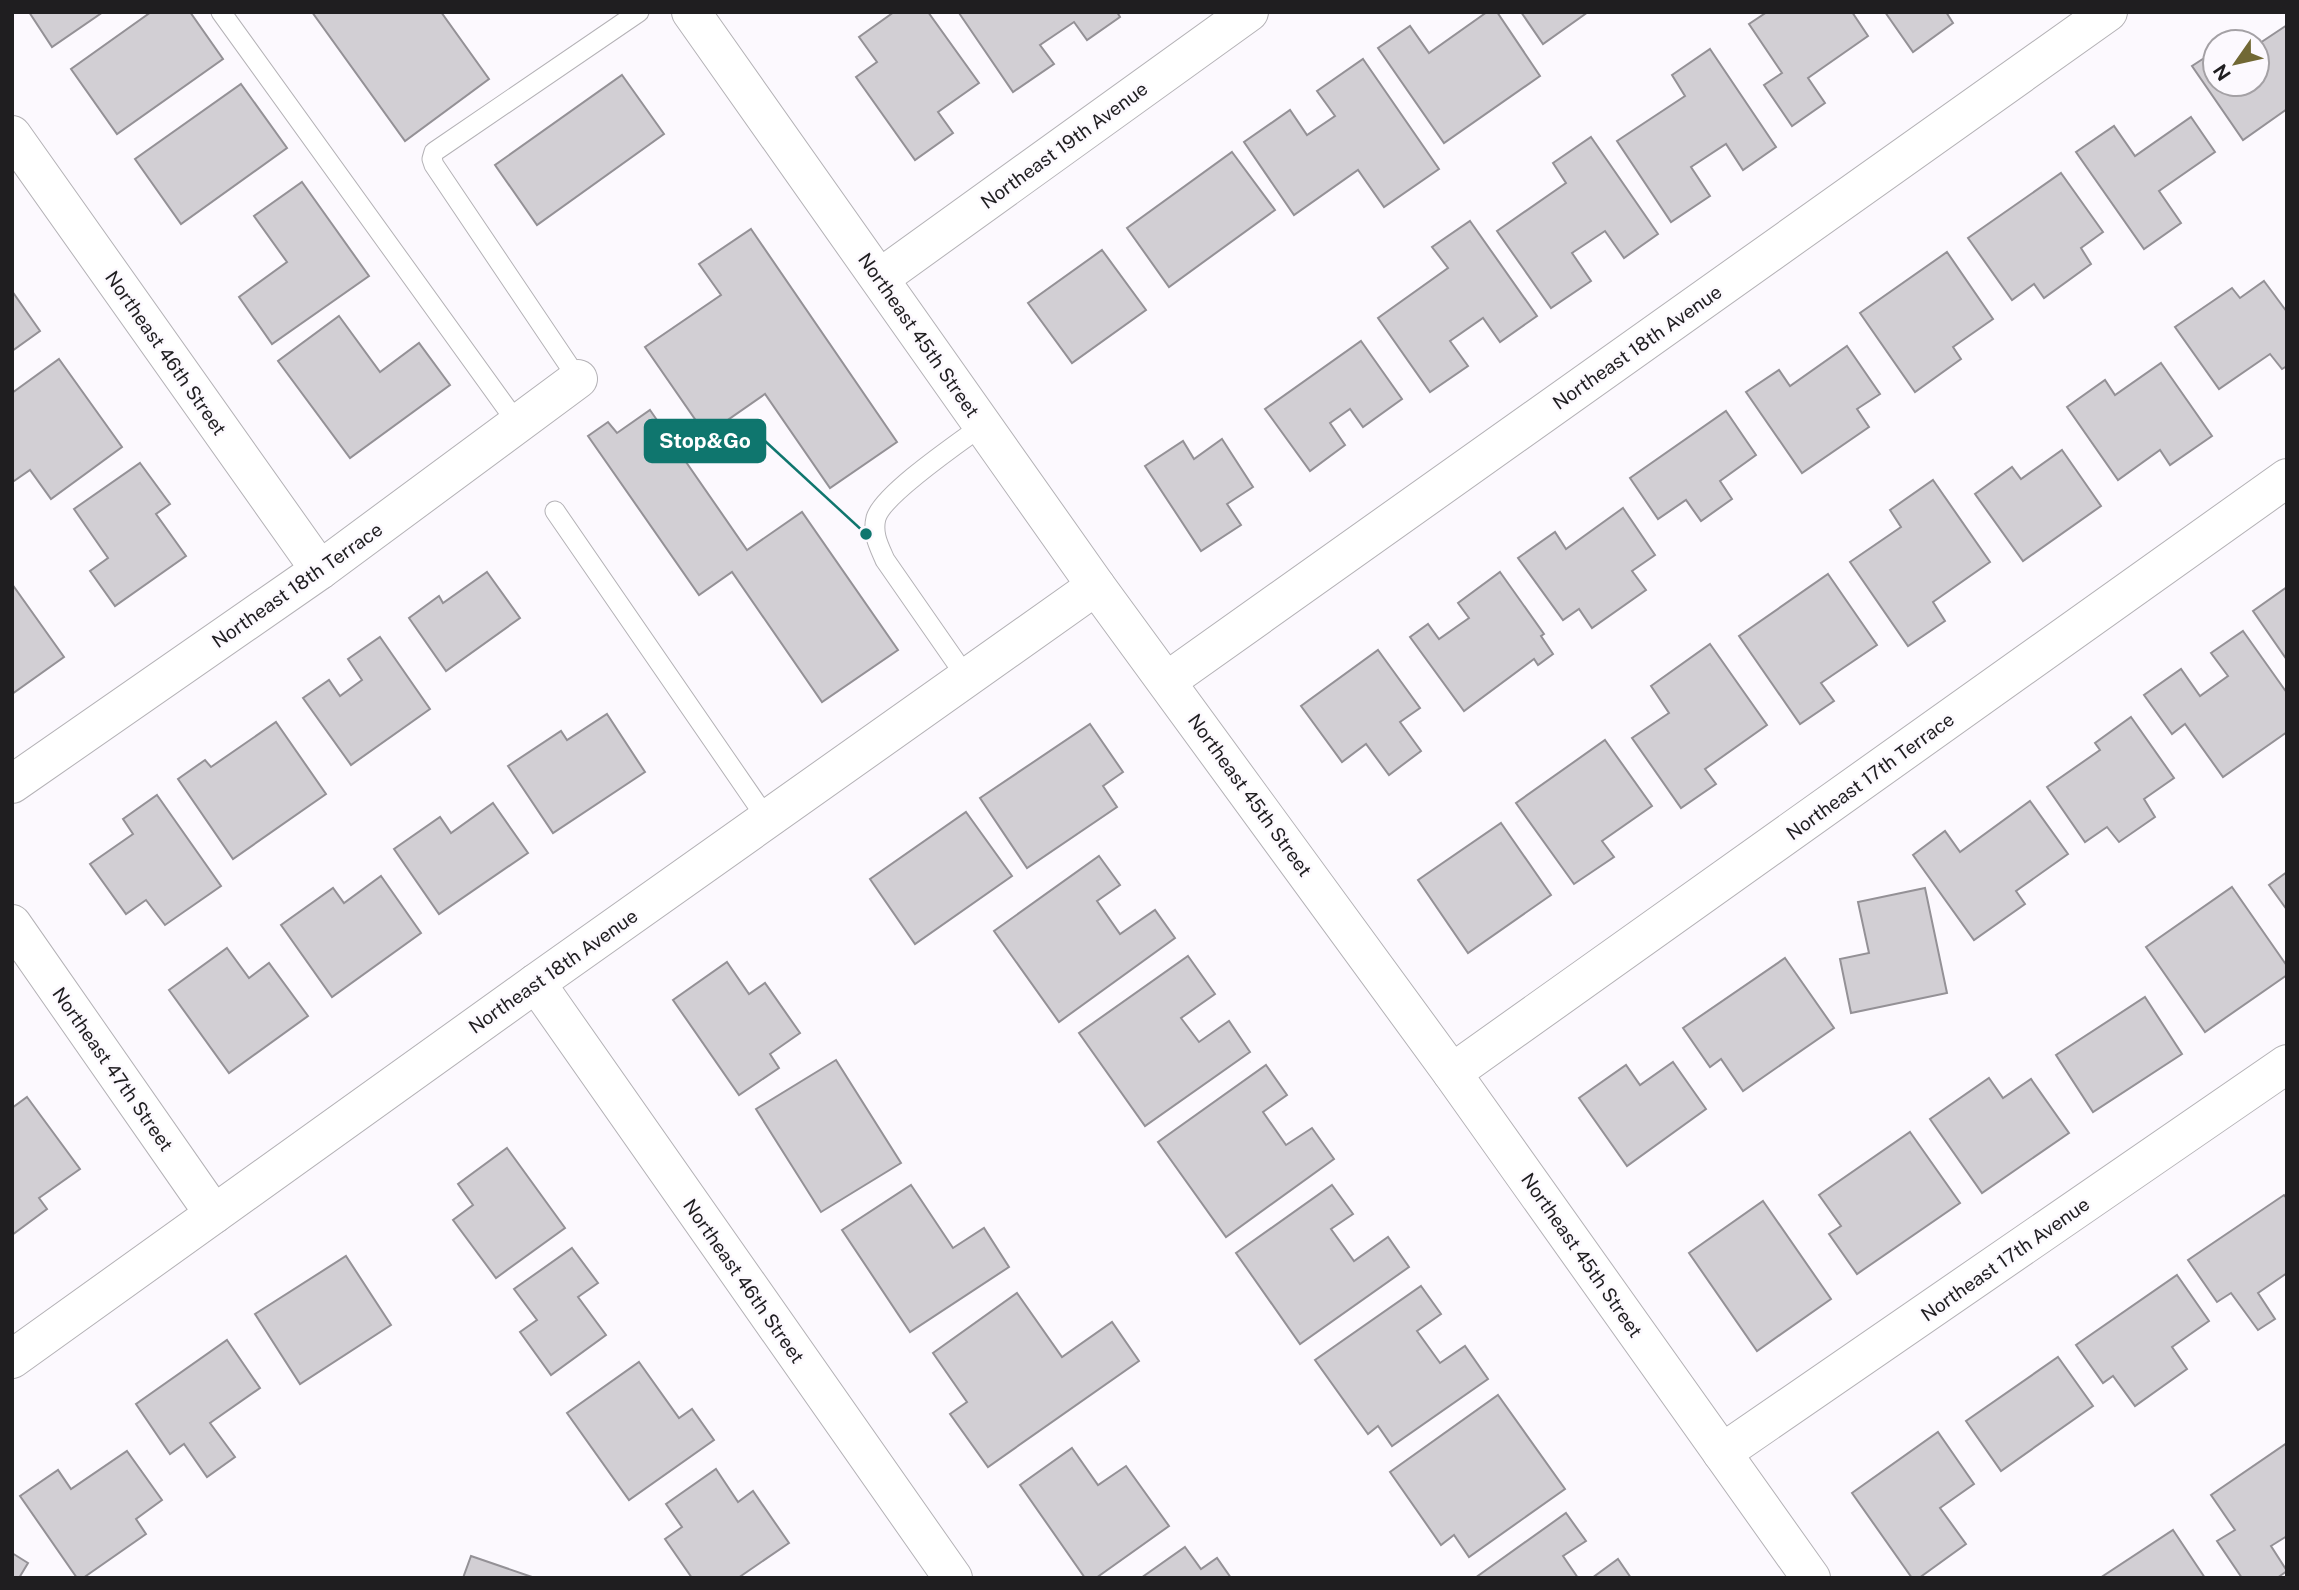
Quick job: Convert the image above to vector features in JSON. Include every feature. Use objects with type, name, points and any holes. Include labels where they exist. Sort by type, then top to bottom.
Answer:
[{"type":"street","name":"Northeast 45th Street","points":[[691,12],[1096,586],[1452,1073],[1811,1578]]},
{"type":"street","name":"Northeast 19th Avenue","points":[[880,278],[1249,12]]},
{"type":"street","name":"Northeast 18th Avenue","points":[[1167,681],[2108,12]]},
{"type":"street","name":"Northeast 46th Street","points":[[12,135],[320,570]]},
{"type":"street","name":"Northeast 18th Terrace","points":[[12,784],[320,570],[578,379]]},
{"type":"street","name":"Northeast 17th Terrace","points":[[1452,1073],[2287,478]]},
{"type":"street","name":"Northeast 18th Avenue","points":[[12,1359],[1096,586]]},
{"type":"street","name":"Northeast 47th Street","points":[[12,924],[214,1214]]},
{"type":"street","name":"Northeast 46th Street","points":[[536,983],[953,1578]]},
{"type":"street","name":"Northeast 17th Avenue","points":[[1722,1453],[2287,1064]]},
{"type":"lane","points":[[221,12],[518,424]]},
{"type":"lane","points":[[578,379],[433,165],[432,159],[435,152],[639,12]]},
{"type":"lane","points":[[967,678],[885,560],[875,539],[876,517],[888,499],[982,425]]},
{"type":"lane","points":[[555,511],[767,819]]},
{"type":"building","points":[[29,12],[103,12],[52,47]]},
{"type":"building","points":[[151,12],[190,12],[223,59],[117,134],[71,69]]},
{"type":"building","points":[[312,12],[441,12],[489,79],[405,141]]},
{"type":"building","points":[[894,12],[928,12],[979,83],[938,112],[953,133],[915,160],[856,77],[877,62],[859,37]]},
{"type":"building","points":[[1117,12],[1120,17],[1087,40],[1074,22],[1040,45],[1054,64],[1013,92],[959,13]]},
{"type":"building","points":[[1487,12],[1497,12],[1540,76],[1444,143],[1378,48],[1410,26],[1429,53]]},
{"type":"building","points":[[1521,12],[1588,12],[1543,44]]},
{"type":"building","points":[[1767,12],[1852,12],[1868,36],[1808,78],[1825,103],[1792,126],[1764,85],[1782,73],[1749,24]]},
{"type":"building","points":[[1885,12],[1946,12],[1953,23],[1913,52]]},
{"type":"building","points":[[2287,25],[2287,109],[2243,140],[2214,98],[2271,98],[2271,36]]},
{"type":"building","points":[[1710,49],[1776,147],[1743,170],[1726,144],[1691,167],[1710,196],[1671,222],[1617,141],[1685,96],[1672,75]]},
{"type":"building","points":[[1363,59],[1439,169],[1384,207],[1358,170],[1294,215],[1244,142],[1290,110],[1307,135],[1335,116],[1317,91]]},
{"type":"building","points":[[2201,60],[2201,79],[2192,66]]},
{"type":"building","points":[[622,75],[664,134],[537,225],[495,165]]},
{"type":"building","points":[[241,84],[287,148],[181,224],[135,159]]},
{"type":"building","points":[[2191,117],[2215,152],[2159,191],[2181,223],[2144,249],[2076,152],[2114,126],[2135,156]]},
{"type":"building","points":[[1591,137],[1658,234],[1624,258],[1605,231],[1572,253],[1591,281],[1551,308],[1497,231],[1566,183],[1553,163]]},
{"type":"building","points":[[1232,152],[1275,210],[1169,287],[1127,228]]},
{"type":"building","points":[[2061,173],[2103,232],[2081,248],[2091,264],[2044,298],[2034,284],[2012,300],[1968,238]]},
{"type":"building","points":[[302,182],[369,276],[272,344],[239,297],[287,262],[254,216]]},
{"type":"building","points":[[1470,221],[1537,316],[1500,342],[1483,318],[1450,341],[1468,366],[1430,392],[1378,318],[1448,268],[1432,247]]},
{"type":"building","points":[[751,229],[897,442],[830,488],[765,394],[706,435],[645,347],[721,295],[699,264]]},
{"type":"building","points":[[1102,250],[1146,310],[1072,363],[1028,303]]},
{"type":"building","points":[[1947,252],[1993,319],[1953,347],[1961,359],[1915,392],[1860,313]]},
{"type":"building","points":[[2264,281],[2287,312],[2287,366],[2282,369],[2270,354],[2219,389],[2175,327],[2232,288],[2240,298]]},
{"type":"building","points":[[12,291],[40,331],[12,351]]},
{"type":"building","points":[[339,316],[380,372],[419,343],[450,385],[350,458],[278,361]]},
{"type":"building","points":[[1361,341],[1402,399],[1363,427],[1350,409],[1330,423],[1345,445],[1310,471],[1265,409]]},
{"type":"building","points":[[1847,346],[1880,394],[1857,409],[1869,427],[1802,473],[1746,392],[1779,370],[1790,386]]},
{"type":"building","points":[[59,359],[122,447],[51,499],[30,470],[14,481],[12,479],[12,393]]},
{"type":"building","points":[[2161,363],[2212,436],[2170,465],[2160,450],[2118,480],[2067,407],[2105,380],[2115,395]]},
{"type":"building","points":[[650,410],[747,550],[802,512],[898,650],[822,702],[732,572],[699,595],[588,436],[608,422],[617,433]]},
{"type":"building","points":[[1726,411],[1756,455],[1720,481],[1732,499],[1701,521],[1686,500],[1658,519],[1630,478]]},
{"type":"building","points":[[1222,439],[1253,487],[1227,504],[1241,525],[1201,551],[1145,466],[1183,441],[1194,459]]},
{"type":"building","points":[[2062,450],[2101,506],[2023,561],[1975,494],[2012,467],[2021,479]]},
{"type":"building","points":[[140,463],[170,504],[156,514],[186,556],[115,606],[90,571],[108,558],[74,509]]},
{"type":"building","points":[[1933,480],[1990,562],[1933,602],[1945,621],[1908,646],[1850,562],[1901,527],[1890,510]]},
{"type":"building","points":[[1623,508],[1655,555],[1632,571],[1646,590],[1592,628],[1579,609],[1563,620],[1518,558],[1555,532],[1566,549]]},
{"type":"building","points":[[487,572],[520,618],[446,671],[409,618],[439,596],[443,603]]},
{"type":"building","points":[[1500,572],[1544,634],[1541,636],[1553,654],[1538,665],[1534,659],[1464,711],[1410,637],[1428,624],[1439,639],[1469,618],[1458,603]]},
{"type":"building","points":[[1828,574],[1877,645],[1821,683],[1834,701],[1800,724],[1739,636]]},
{"type":"building","points":[[12,584],[64,657],[12,694]]},
{"type":"building","points":[[2287,587],[2287,660],[2253,611]]},
{"type":"building","points":[[2243,631],[2287,693],[2287,732],[2223,777],[2185,724],[2172,734],[2144,695],[2181,669],[2200,696],[2228,676],[2211,653]]},
{"type":"building","points":[[380,637],[430,709],[351,765],[303,698],[329,680],[340,696],[362,680],[348,659]]},
{"type":"building","points":[[1710,644],[1767,725],[1705,769],[1716,784],[1681,808],[1632,738],[1669,713],[1651,686]]},
{"type":"building","points":[[1378,650],[1420,708],[1400,722],[1421,751],[1389,775],[1366,744],[1342,762],[1301,706]]},
{"type":"building","points":[[607,714],[645,772],[553,833],[508,766],[561,731],[567,740]]},
{"type":"building","points":[[2131,717],[2174,778],[2144,799],[2155,817],[2119,842],[2107,827],[2085,842],[2047,787],[2100,750],[2095,743]]},
{"type":"building","points":[[276,722],[326,794],[233,859],[178,779],[205,760],[211,767]]},
{"type":"building","points":[[1090,724],[1123,772],[1103,786],[1117,807],[1027,868],[980,798]]},
{"type":"building","points":[[1605,740],[1652,806],[1602,841],[1614,857],[1574,884],[1516,803]]},
{"type":"building","points":[[157,795],[221,886],[165,925],[146,900],[126,914],[90,864],[133,834],[123,819]]},
{"type":"building","points":[[2030,801],[2068,854],[2016,891],[2025,904],[1974,940],[1913,855],[1945,831],[1960,852]]},
{"type":"building","points":[[493,803],[528,853],[439,914],[394,849],[440,817],[451,833]]},
{"type":"building","points":[[966,812],[1012,876],[915,944],[870,879]]},
{"type":"building","points":[[1501,823],[1551,895],[1468,953],[1418,880]]},
{"type":"building","points":[[1099,856],[1120,885],[1097,901],[1120,934],[1155,910],[1175,938],[1059,1022],[994,931]]},
{"type":"building","points":[[2287,872],[2287,910],[2269,885]]},
{"type":"building","points":[[381,876],[421,933],[332,997],[281,925],[333,888],[344,903]]},
{"type":"building","points":[[2232,887],[2287,966],[2287,975],[2205,1032],[2146,947]]},
{"type":"building","points":[[1925,888],[1947,993],[1851,1013],[1840,959],[1869,953],[1858,902]]},
{"type":"building","points":[[227,948],[249,978],[269,963],[308,1016],[229,1073],[169,990]]},
{"type":"building","points":[[1188,956],[1215,994],[1181,1018],[1199,1042],[1229,1021],[1250,1052],[1145,1126],[1079,1033]]},
{"type":"building","points":[[1785,958],[1834,1028],[1743,1091],[1721,1059],[1710,1067],[1683,1028]]},
{"type":"building","points":[[727,962],[749,994],[765,983],[800,1033],[770,1054],[779,1068],[739,1095],[673,1000]]},
{"type":"building","points":[[2145,997],[2182,1054],[2093,1112],[2056,1055]]},
{"type":"building","points":[[836,1060],[901,1163],[821,1212],[756,1109]]},
{"type":"building","points":[[1673,1062],[1706,1109],[1627,1166],[1579,1098],[1626,1065],[1640,1085]]},
{"type":"building","points":[[1266,1065],[1287,1095],[1263,1112],[1286,1145],[1312,1128],[1334,1159],[1226,1237],[1158,1142]]},
{"type":"building","points":[[1989,1078],[2003,1098],[2031,1079],[2069,1133],[1982,1193],[1930,1119]]},
{"type":"building","points":[[27,1097],[80,1169],[39,1198],[47,1209],[12,1235],[12,1108]]},
{"type":"building","points":[[1910,1132],[1960,1203],[1857,1274],[1829,1234],[1841,1226],[1819,1195]]},
{"type":"building","points":[[507,1148],[565,1228],[496,1278],[453,1220],[473,1205],[458,1184]]},
{"type":"building","points":[[911,1185],[953,1248],[984,1228],[1009,1267],[910,1332],[842,1230]]},
{"type":"building","points":[[1332,1185],[1353,1214],[1331,1229],[1354,1261],[1388,1237],[1409,1267],[1300,1344],[1236,1253]]},
{"type":"building","points":[[2284,1195],[2287,1199],[2287,1273],[2258,1293],[2275,1319],[2258,1330],[2231,1293],[2217,1302],[2188,1260]]},
{"type":"building","points":[[1763,1201],[1831,1299],[1757,1351],[1689,1253]]},
{"type":"building","points":[[572,1248],[598,1283],[578,1297],[606,1335],[551,1375],[520,1332],[537,1320],[514,1289]]},
{"type":"building","points":[[346,1256],[391,1325],[300,1384],[255,1314]]},
{"type":"building","points":[[2177,1275],[2209,1321],[2172,1347],[2187,1369],[2135,1406],[2113,1376],[2103,1383],[2076,1345]]},
{"type":"building","points":[[1421,1286],[1441,1314],[1417,1331],[1440,1363],[1465,1346],[1488,1379],[1392,1446],[1378,1426],[1368,1434],[1315,1360]]},
{"type":"building","points":[[1017,1293],[1062,1357],[1112,1322],[1139,1361],[988,1467],[950,1414],[967,1402],[933,1353]]},
{"type":"building","points":[[227,1340],[260,1388],[210,1423],[235,1457],[207,1477],[184,1444],[170,1454],[136,1404]]},
{"type":"building","points":[[2058,1357],[2093,1406],[2001,1471],[1966,1421]]},
{"type":"building","points":[[639,1362],[679,1418],[692,1409],[714,1440],[629,1500],[567,1413]]},
{"type":"building","points":[[1498,1395],[1565,1489],[1469,1557],[1454,1535],[1441,1545],[1390,1472]]},
{"type":"building","points":[[1938,1432],[1974,1484],[1940,1508],[1966,1544],[1919,1578],[1912,1578],[1852,1493]]},
{"type":"building","points":[[2287,1443],[2287,1536],[2271,1546],[2287,1571],[2277,1578],[2242,1578],[2217,1541],[2235,1530],[2211,1495]]},
{"type":"building","points":[[1072,1448],[1098,1485],[1126,1466],[1169,1526],[1096,1578],[1085,1578],[1020,1485]]},
{"type":"building","points":[[127,1451],[162,1500],[136,1519],[146,1534],[83,1578],[77,1578],[20,1496],[58,1470],[71,1489]]},
{"type":"building","points":[[716,1469],[738,1502],[753,1491],[789,1543],[738,1578],[692,1578],[665,1539],[682,1527],[666,1504]]},
{"type":"building","points":[[1566,1513],[1586,1541],[1563,1556],[1578,1578],[1475,1578]]},
{"type":"building","points":[[2173,1530],[2205,1578],[2100,1578]]},
{"type":"building","points":[[1185,1547],[1201,1569],[1217,1558],[1231,1578],[1141,1578]]},
{"type":"building","points":[[12,1553],[28,1563],[19,1578],[12,1578]]},
{"type":"building","points":[[471,1556],[535,1578],[463,1578]]},
{"type":"building","points":[[1618,1559],[1631,1578],[1592,1578]]},
{"type":"place","name":"Stop&Go","points":[[866,534]]}]
